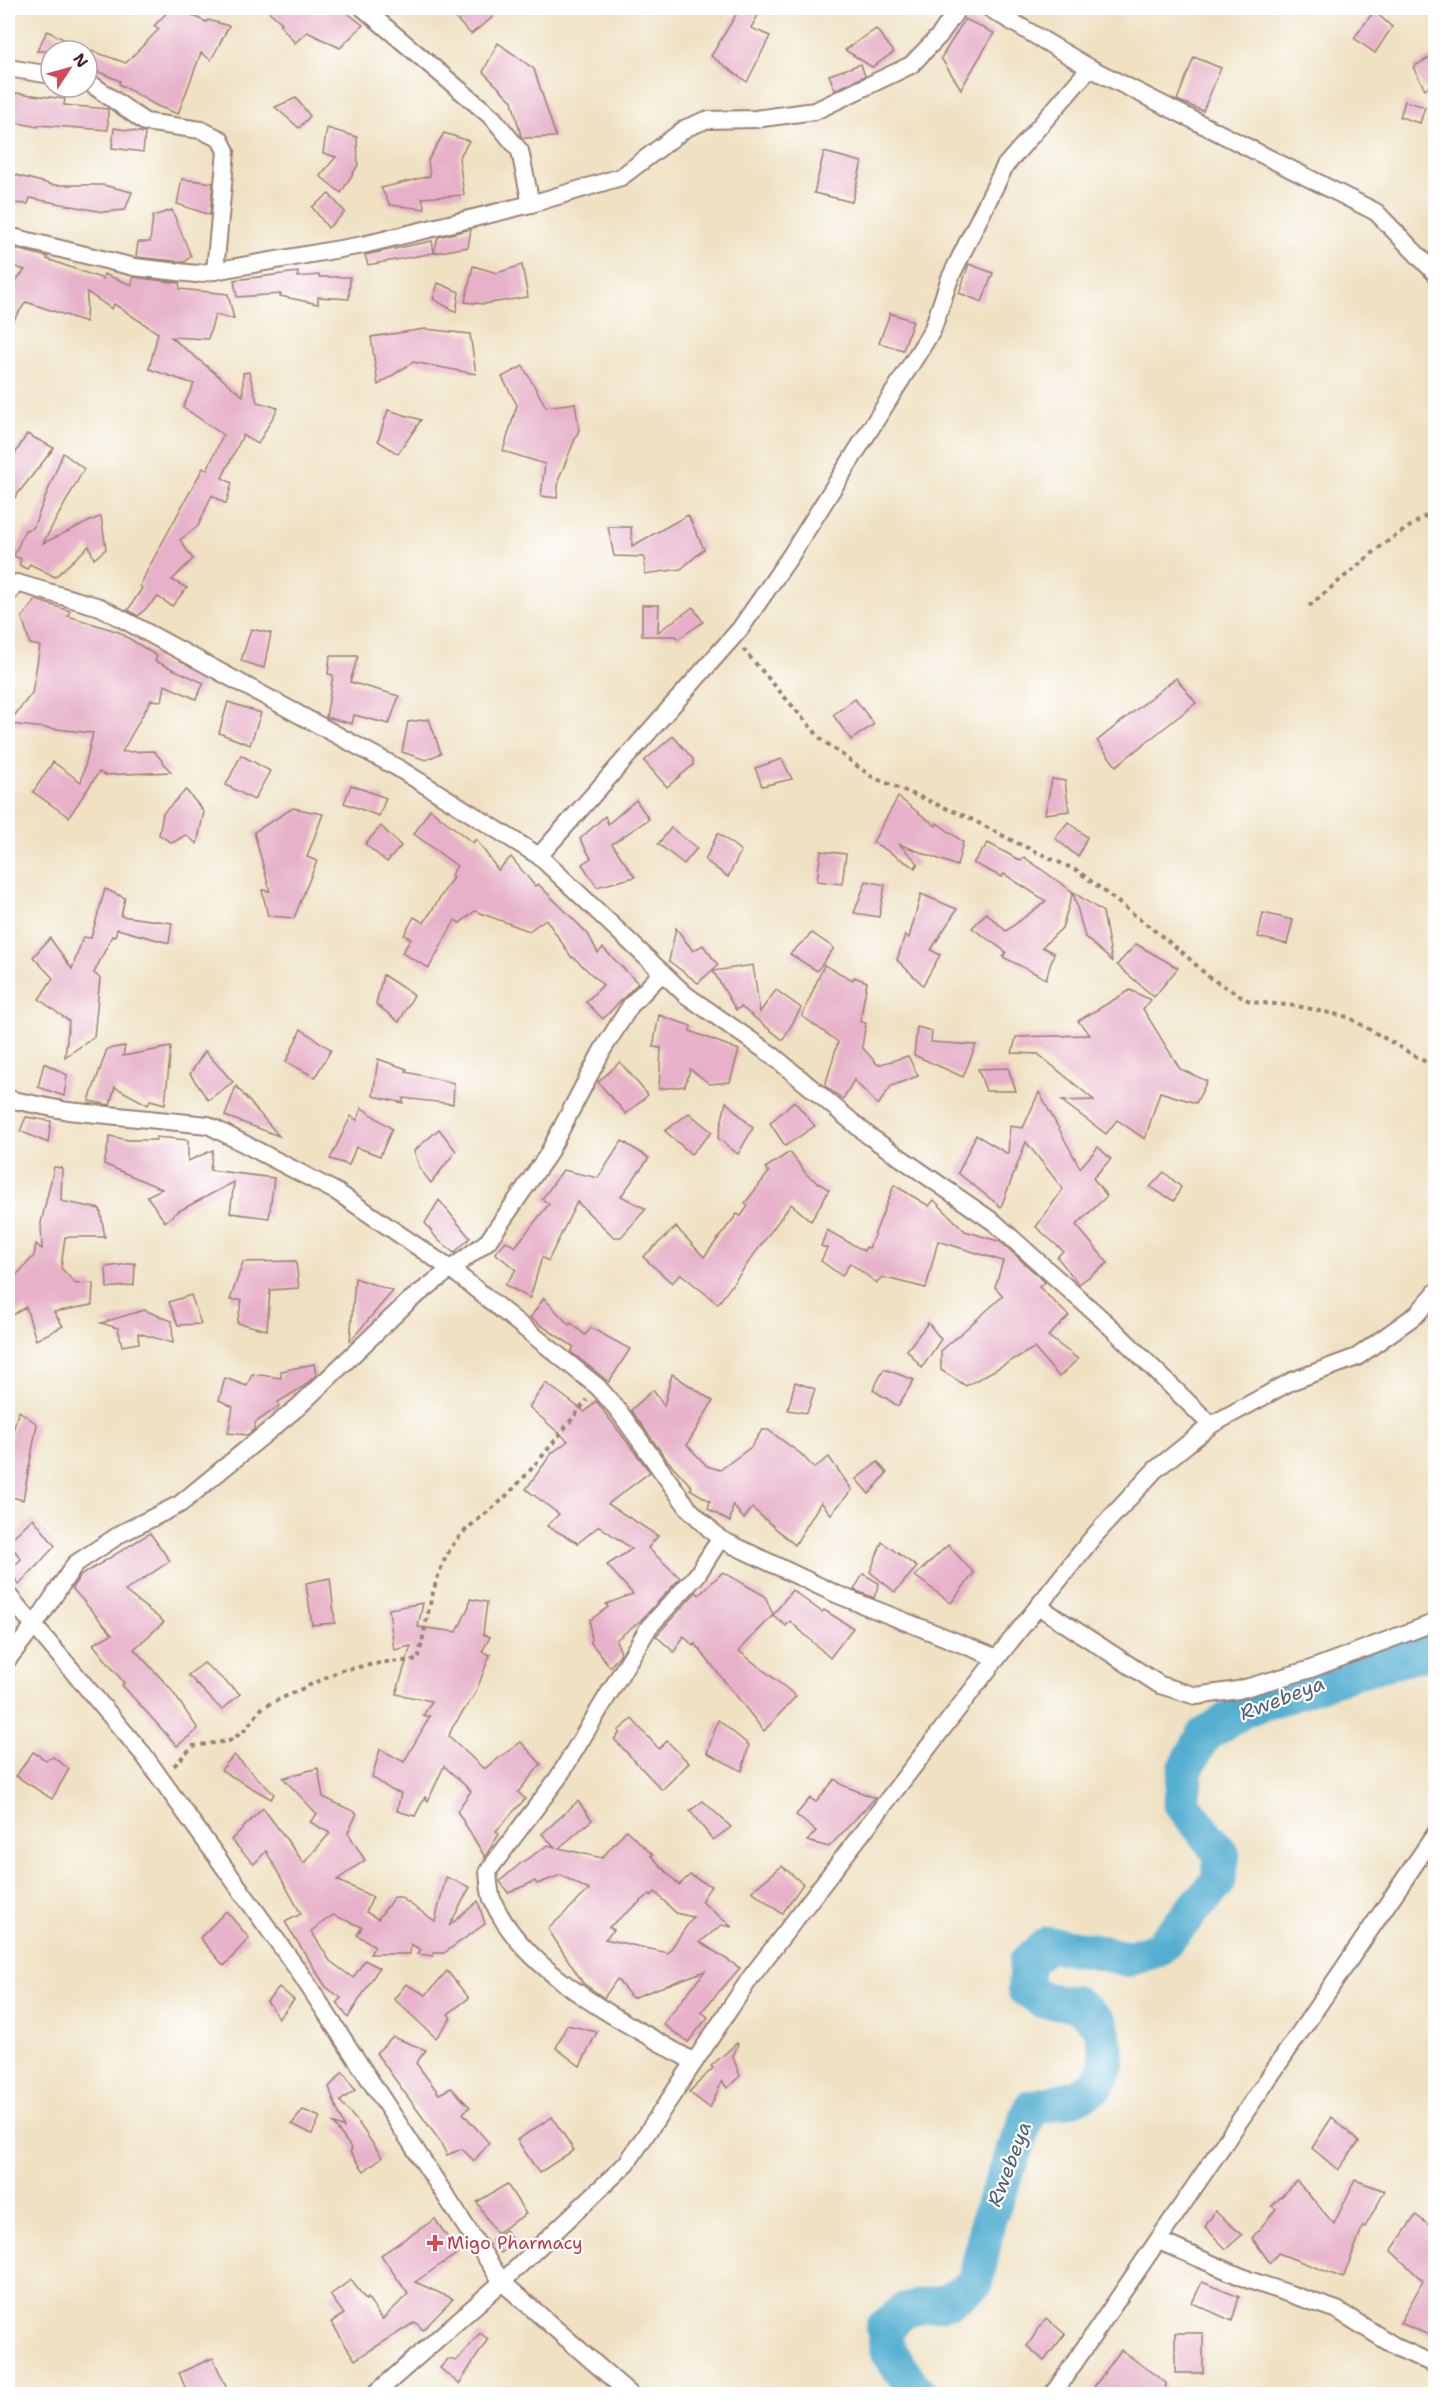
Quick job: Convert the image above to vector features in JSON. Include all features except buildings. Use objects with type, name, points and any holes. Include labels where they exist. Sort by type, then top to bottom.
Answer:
[{"type":"street","points":[[363,8],[493,118],[520,151],[531,204]]},
{"type":"street","points":[[8,236],[134,267],[196,274],[363,245],[531,204],[621,177],[687,128],[706,120],[755,119],[815,111],[861,91],[911,65],[940,34],[958,8]]},
{"type":"street","points":[[989,8],[1090,68],[1376,212],[1436,274]]},
{"type":"street","points":[[8,68],[39,73]]},
{"type":"street","points":[[539,856],[733,637],[791,555],[932,331],[950,278],[1005,166],[1090,68]]},
{"type":"street","points":[[99,89],[145,122],[201,130],[220,139],[226,151],[214,271]]},
{"type":"street","points":[[8,594],[17,583],[100,607],[398,768],[539,856],[686,995],[772,1055],[869,1136],[995,1223],[1114,1330],[1211,1425]]},
{"type":"street","points":[[8,1659],[34,1626],[75,1564],[122,1533],[180,1504],[298,1407],[409,1301],[488,1241],[547,1156],[603,1049],[631,1005],[662,973]]},
{"type":"street","points":[[8,1099],[68,1111],[208,1125],[337,1192],[452,1270],[597,1387],[618,1410],[689,1509],[720,1539],[836,1594],[997,1658]]},
{"type":"street","points":[[375,2394],[502,2282],[627,2163],[751,1977],[1038,1606],[1094,1536],[1155,1470],[1211,1425],[1292,1381],[1357,1357],[1417,1314],[1436,1292]]},
{"type":"street","points":[[694,2062],[556,1978],[513,1934],[491,1898],[488,1871],[558,1778],[649,1627],[697,1575],[720,1539]]},
{"type":"street","points":[[8,1595],[143,1754],[161,1779],[298,1970],[502,2282],[630,2394]]},
{"type":"street","points":[[1038,1606],[1160,1685],[1196,1696],[1238,1689],[1308,1670],[1436,1622]]},
{"type":"street","points":[[1053,2394],[1436,1833]]},
{"type":"street","points":[[1159,2241],[1249,2280],[1337,2310],[1398,2349],[1436,2365]]},
{"type":"path","points":[[1309,606],[1385,543],[1436,509]]},
{"type":"path","points":[[733,637],[821,739],[872,777],[967,817],[1078,871],[1182,952],[1210,978],[1251,1002],[1297,1006],[1348,1017],[1436,1068]]},
{"type":"path","points":[[161,1779],[193,1746],[229,1741],[243,1732],[263,1707],[342,1670],[386,1662],[418,1660],[440,1572],[455,1542],[482,1515],[503,1499],[549,1448],[597,1387]]},
{"type":"waterway","name":"Rwebeya","points":[[919,2394],[888,2353],[884,2328],[905,2310],[948,2301],[976,2282],[988,2219],[1031,2108],[1086,2092],[1102,2078],[1106,2068],[1106,2052],[1101,2025],[1077,2004],[1042,2000],[1025,1989],[1027,1962],[1048,1944],[1128,1959],[1159,1948],[1218,1882],[1222,1855],[1181,1803],[1186,1768],[1204,1735],[1243,1710],[1355,1671],[1436,1650]]},
{"type":"place","name":"Migo Pharmacy","points":[[435,2243]]}]
